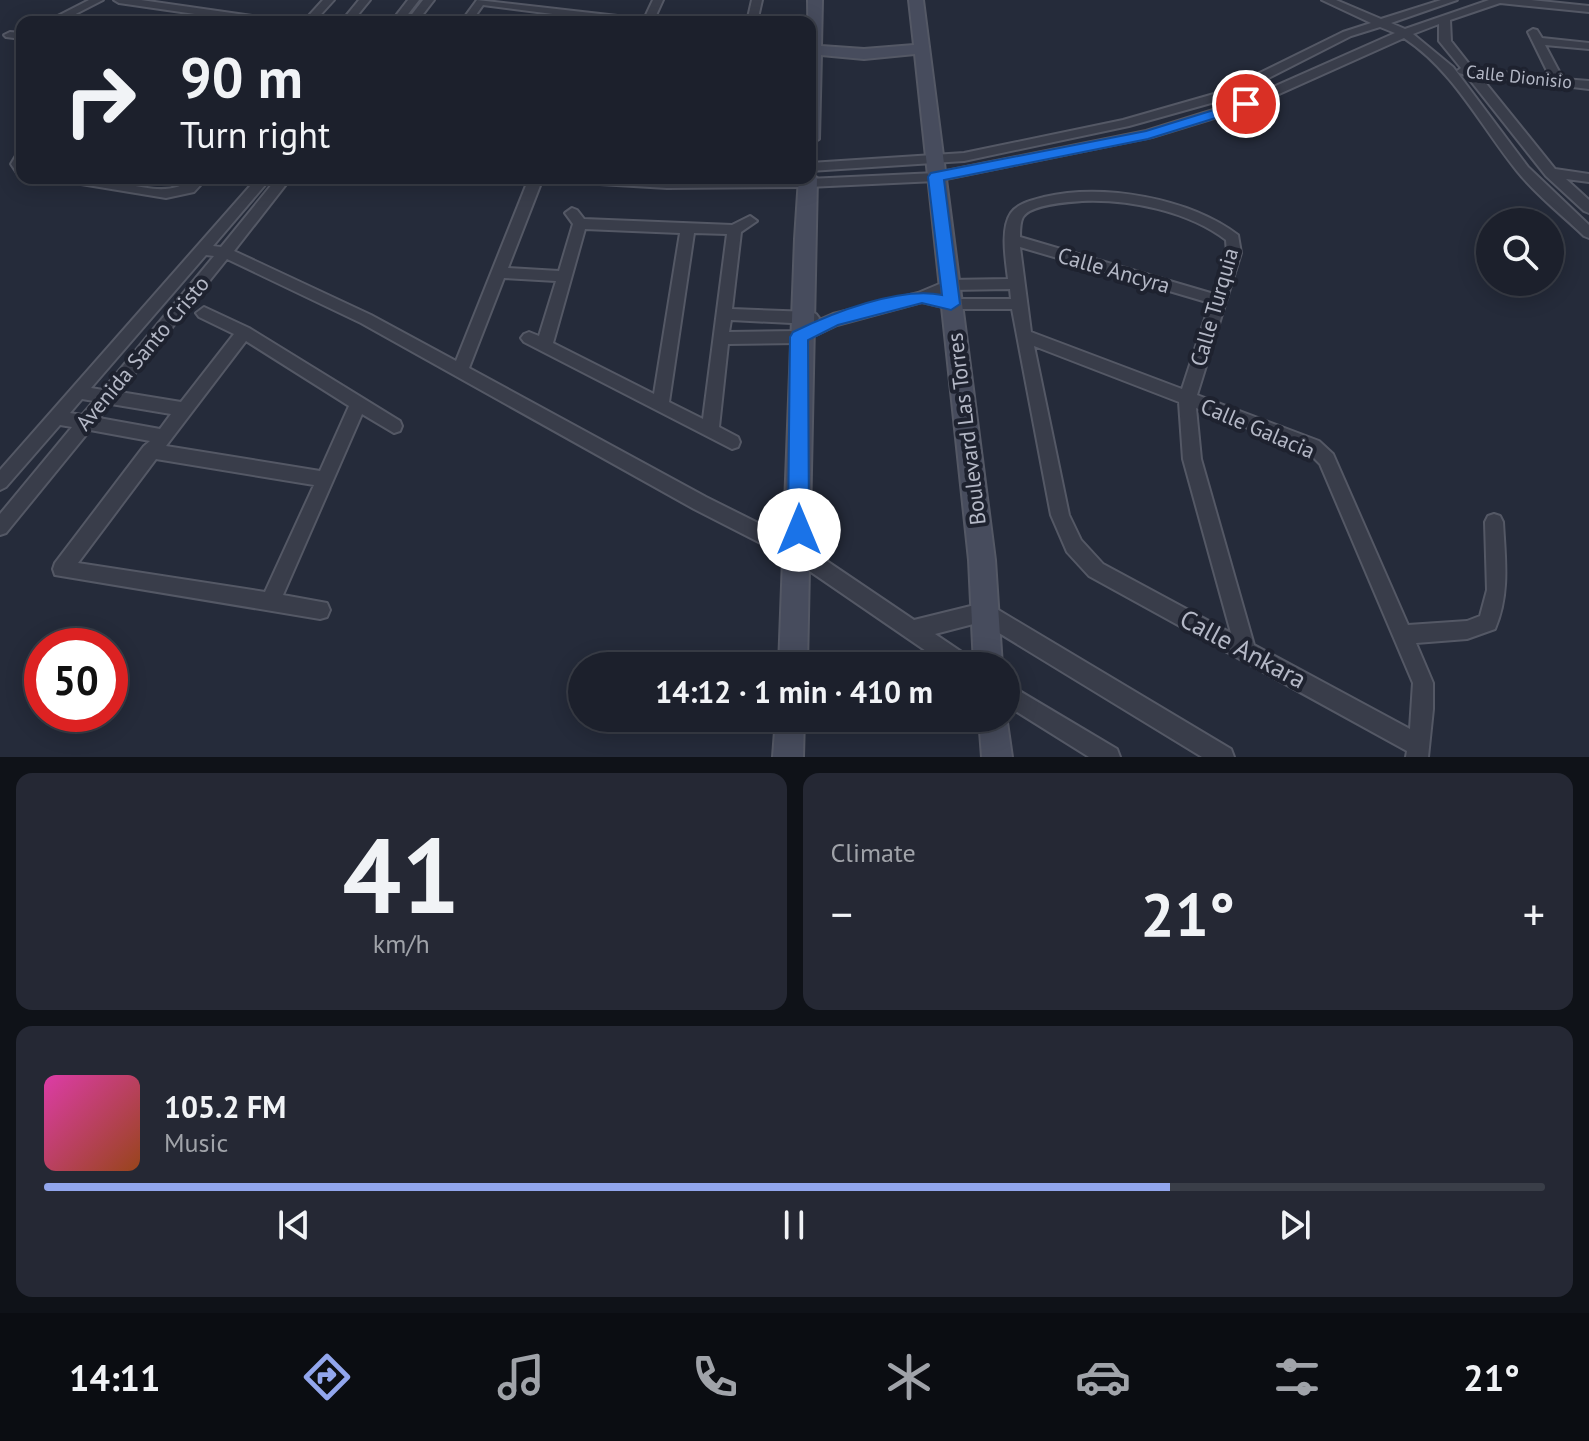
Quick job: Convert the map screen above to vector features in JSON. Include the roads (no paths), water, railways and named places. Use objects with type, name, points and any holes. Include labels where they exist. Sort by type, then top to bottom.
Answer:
[{"type":"main road","name":"Boulevard Las Torres","points":[[916,0],[982,560],[987,652]]},
{"type":"main road","points":[[816,59],[922,49]]},
{"type":"main road","points":[[794,652],[799,553],[800,327],[809,184]]},
{"type":"main road","points":[[788,757],[789,732]]},
{"type":"main road","points":[[994,732],[997,757]]},
{"type":"street","points":[[64,16],[98,0]]},
{"type":"street","points":[[119,0],[231,16]]},
{"type":"street","points":[[314,16],[329,0]]},
{"type":"street","points":[[351,16],[365,0]]},
{"type":"street","points":[[401,16],[414,0]]},
{"type":"street","points":[[416,16],[429,0]]},
{"type":"street","points":[[1327,0],[1404,33],[1449,69],[1523,170],[1589,233]]},
{"type":"street","points":[[935,168],[1225,95],[1347,34],[1452,0]]},
{"type":"street","points":[[816,176],[935,168],[1148,134],[1246,104],[1404,33],[1499,0],[1589,9]]},
{"type":"street","points":[[482,1],[596,16]]},
{"type":"street","points":[[1444,18],[1445,41],[1551,173],[1589,208]]},
{"type":"street","points":[[1558,81],[1535,36],[1589,46]]},
{"type":"street","name":"Calle Dionisio","points":[[1449,69],[1589,85]]},
{"type":"street","points":[[1523,170],[1589,178]]},
{"type":"street","points":[[105,184],[166,194],[189,189],[194,184]]},
{"type":"street","name":"Avenida Santo Cristo","points":[[0,482],[259,184]]},
{"type":"street","name":"Avenida Santo Cristo","points":[[0,527],[104,397],[178,313],[279,184]]},
{"type":"street","points":[[461,369],[534,184]]},
{"type":"street","name":"Calle Turquia","points":[[1012,240],[1012,221],[1018,212],[1031,206],[1086,195],[1118,196],[1212,223],[1224,229],[1236,245],[1187,399],[1192,459],[1245,649]]},
{"type":"street","points":[[732,442],[537,342],[565,276],[576,218],[734,230],[750,221]]},
{"type":"street","points":[[660,406],[688,228]]},
{"type":"street","points":[[710,431],[734,230]]},
{"type":"street","points":[[1012,240],[1025,336]]},
{"type":"street","name":"Calle Ancyra","points":[[1012,240],[1217,300]]},
{"type":"street","points":[[202,249],[225,253],[340,306],[461,369],[700,503],[799,553],[944,652]]},
{"type":"street","points":[[499,273],[565,276]]},
{"type":"street","points":[[721,338],[800,327],[922,297],[1016,284]]},
{"type":"street","points":[[950,294],[1019,304]]},
{"type":"street","points":[[204,313],[244,332],[394,426]]},
{"type":"street","points":[[724,314],[800,327]]},
{"type":"street","points":[[244,332],[181,409],[62,569],[320,610]]},
{"type":"street","name":"Calle Galacia","points":[[1025,336],[1313,446],[1327,459],[1423,683],[1417,751]]},
{"type":"street","name":"Calle Ankara","points":[[1025,336],[1060,515],[1074,546],[1096,570],[1245,649],[1417,751]]},
{"type":"street","points":[[77,392],[181,409]]},
{"type":"street","points":[[270,602],[359,403]]},
{"type":"street","points":[[55,417],[161,436]]},
{"type":"street","points":[[150,451],[325,479]]},
{"type":"street","points":[[1402,635],[1467,630],[1488,622],[1497,590],[1494,522]]},
{"type":"street","points":[[912,630],[983,612],[1050,650],[1150,716],[1223,757]]},
{"type":"street","points":[[1020,702],[1109,757]]}]
